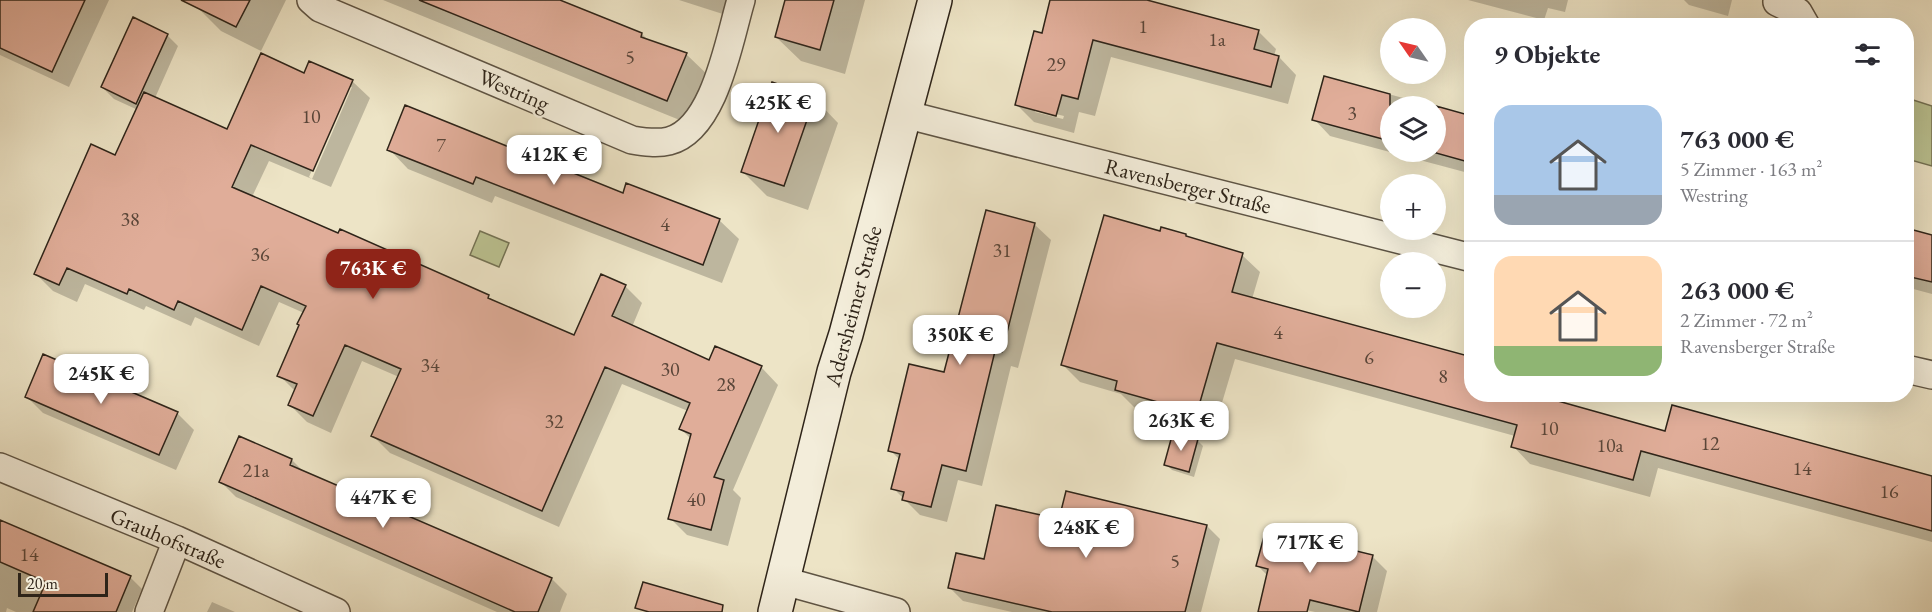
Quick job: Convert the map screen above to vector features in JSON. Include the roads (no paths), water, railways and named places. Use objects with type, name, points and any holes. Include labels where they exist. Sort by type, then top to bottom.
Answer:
[{"type":"main road","name":"Adersheimer Straße","points":[[779,597],[834,372],[934,0]]},
{"type":"street","name":"Westring","points":[[311,0],[320,8],[331,13],[632,140],[649,143],[669,141],[687,133],[700,119],[714,93],[741,0]]},
{"type":"street","points":[[1775,9],[1798,12],[1801,18]]},
{"type":"street","name":"Ravensberger Straße","points":[[904,114],[1464,256]]},
{"type":"street","points":[[1914,371],[1932,375]]},
{"type":"street","name":"Grauhofstraße","points":[[0,466],[177,540],[336,612]]},
{"type":"street","points":[[148,612],[177,540]]},
{"type":"street","points":[[779,597],[896,612]]}]
